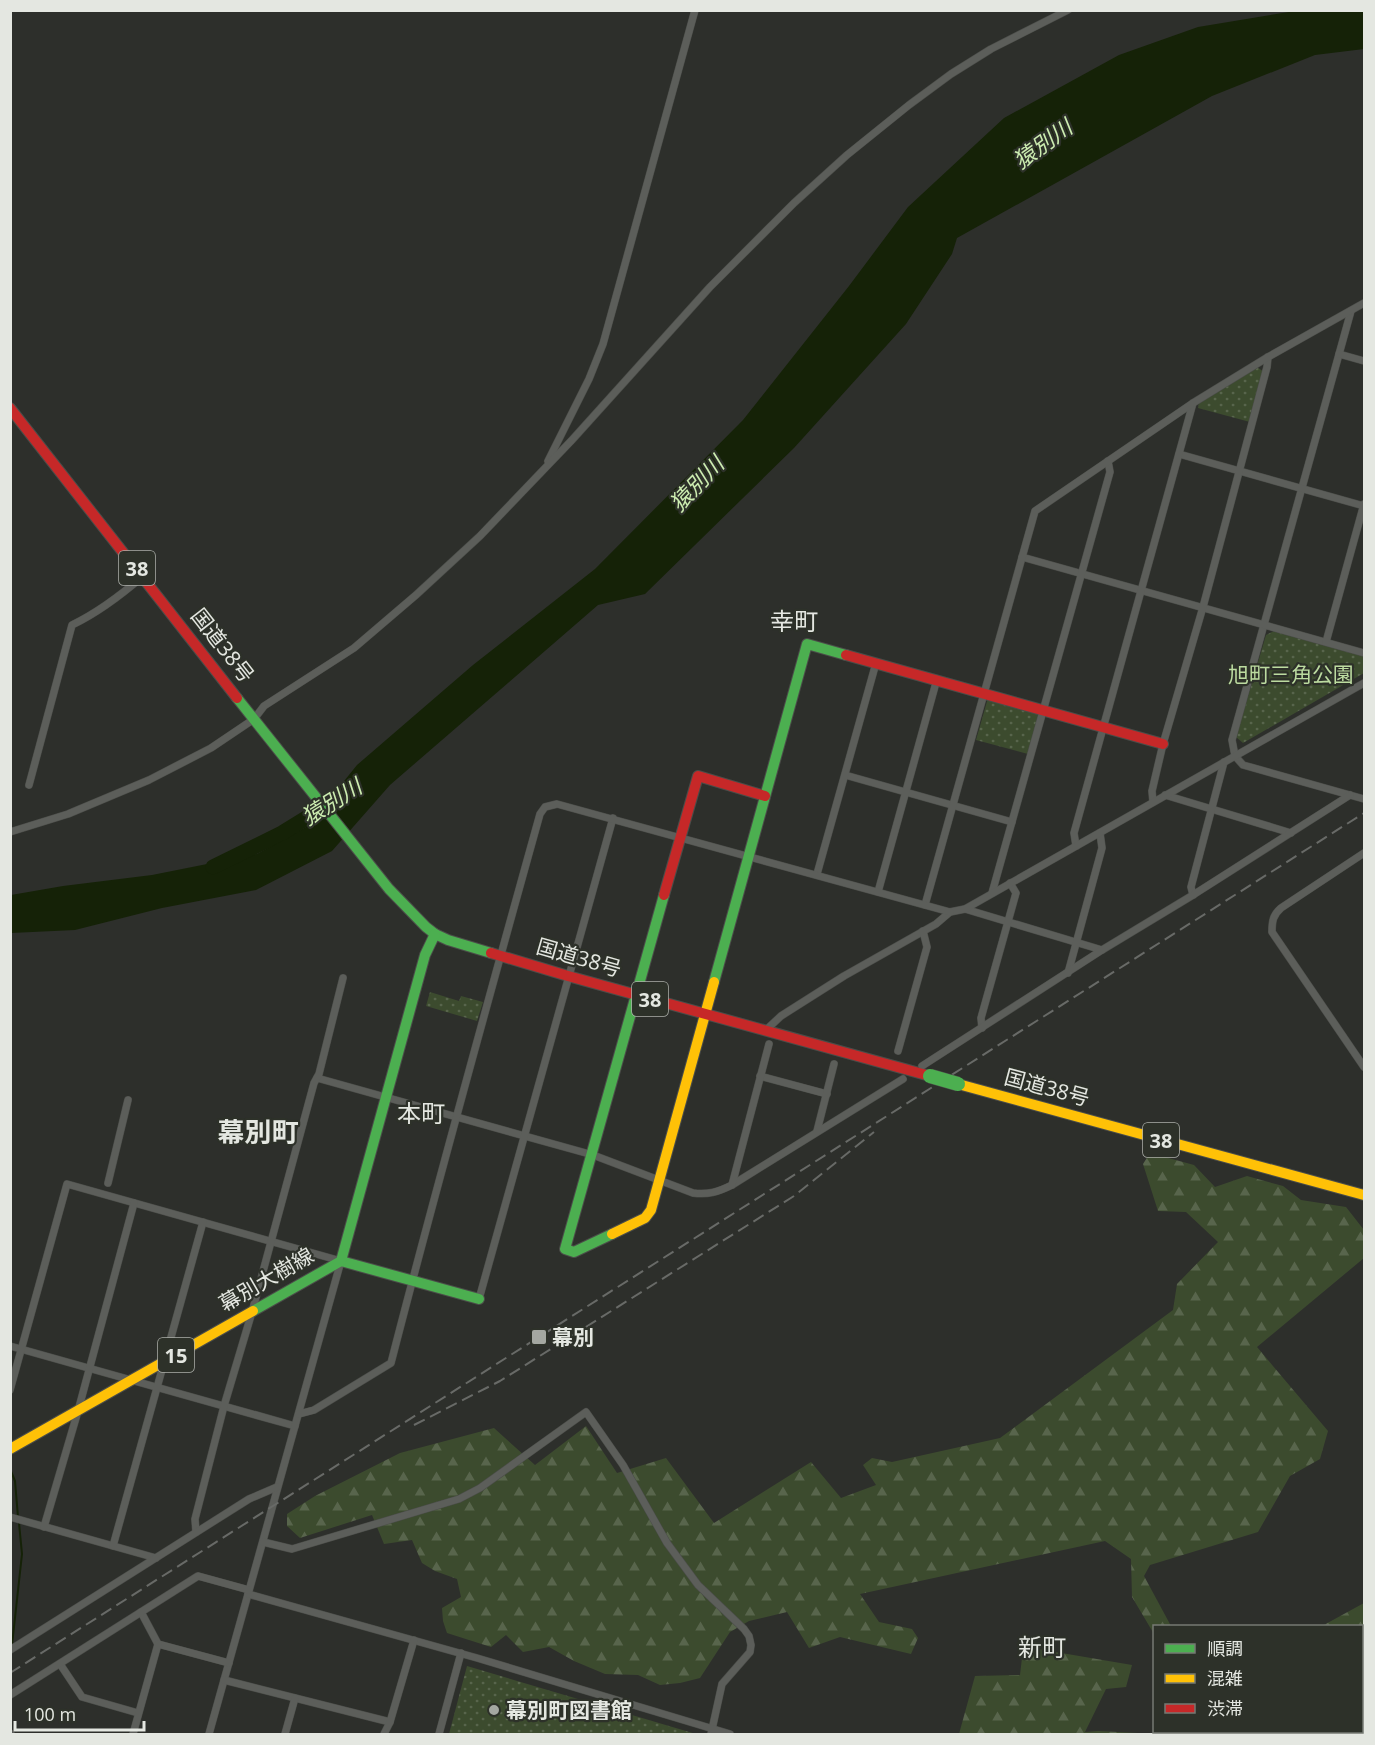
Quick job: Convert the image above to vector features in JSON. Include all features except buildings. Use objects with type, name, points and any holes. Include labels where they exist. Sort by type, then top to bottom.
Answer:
[{"type":"main road","name":"国道38号","points":[[10,408],[16,422],[143,576],[389,889],[435,934],[448,940],[568,976],[705,1014],[767,1038],[926,1071],[958,1084],[1365,1196]]},
{"type":"main road","points":[[765,796],[698,776],[565,1250],[574,1252],[645,1218],[651,1210],[807,644],[1163,744]]},
{"type":"main road","name":"幕別大樹線","points":[[10,1449],[341,1261],[425,955],[435,934]]},
{"type":"main road","points":[[341,1261],[479,1299]]},
{"type":"street","points":[[546,466],[589,380],[603,344],[695,10]]},
{"type":"street","points":[[10,831],[68,814],[149,780],[258,724],[264,706],[354,648],[480,536],[572,440],[718,278],[794,203],[847,155],[951,74],[991,49],[1068,10]]},
{"type":"street","points":[[925,905],[1035,511],[1193,403],[1268,357],[1365,303]]},
{"type":"street","points":[[1351,310],[1232,740],[1235,756],[1243,765],[1365,799]]},
{"type":"street","points":[[1339,354],[1365,361]]},
{"type":"street","points":[[1154,802],[1152,790],[1163,744],[1203,607],[1268,357]]},
{"type":"street","points":[[1076,846],[1074,833],[1193,403]]},
{"type":"street","points":[[1179,454],[1364,505],[1326,642]]},
{"type":"street","points":[[992,893],[1110,472],[1108,461]]},
{"type":"street","points":[[1022,557],[1365,652]]},
{"type":"street","points":[[29,785],[72,625],[118,598],[143,576]]},
{"type":"street","points":[[817,874],[876,663]]},
{"type":"street","points":[[878,892],[937,679]]},
{"type":"street","points":[[299,1414],[314,1410],[391,1364],[540,814],[545,807],[557,804],[613,818],[950,912],[965,909],[1365,683]]},
{"type":"street","points":[[1193,895],[1191,887],[1224,762]]},
{"type":"street","points":[[845,775],[1012,822]]},
{"type":"street","points":[[1165,795],[1291,833]]},
{"type":"street","points":[[926,1071],[982,1028],[1068,972],[1350,795]]},
{"type":"street","points":[[479,1299],[613,818]]},
{"type":"street","points":[[1068,972],[1102,848],[1100,833]]},
{"type":"street","points":[[1365,853],[1281,908],[1274,914],[1272,922],[1272,932],[1365,1066]]},
{"type":"street","points":[[982,1028],[981,1018],[1016,893],[1010,883]]},
{"type":"street","points":[[965,909],[1102,950]]},
{"type":"street","points":[[732,1185],[760,1076],[767,1038],[781,1016],[936,924],[950,912]]},
{"type":"street","points":[[898,1051],[927,947],[923,931]]},
{"type":"street","points":[[196,1532],[195,1519],[224,1406],[344,978]]},
{"type":"street","points":[[817,1131],[834,1064]]},
{"type":"street","points":[[760,1076],[827,1094]]},
{"type":"street","points":[[317,1078],[593,1155],[659,1181],[704,1195],[716,1193],[732,1185],[903,1078]]},
{"type":"street","points":[[108,1183],[128,1100]]},
{"type":"street","points":[[10,1390],[67,1184],[341,1261],[209,1734]]},
{"type":"street","points":[[44,1527],[134,1203]]},
{"type":"street","points":[[113,1546],[203,1222]]},
{"type":"street","points":[[10,1346],[295,1425]]},
{"type":"street","points":[[263,1542],[292,1549],[459,1499],[480,1488],[586,1412],[622,1465],[667,1543],[698,1585],[749,1636],[750,1652],[722,1684],[712,1732]]},
{"type":"street","points":[[10,1650],[249,1499],[277,1487]]},
{"type":"street","points":[[10,1517],[156,1558]]},
{"type":"street","points":[[10,1695],[198,1576],[461,1653],[712,1732],[730,1734]]},
{"type":"street","points":[[133,1734],[158,1644],[141,1612]]},
{"type":"street","points":[[384,1734],[390,1722],[414,1640]]},
{"type":"street","points":[[158,1644],[229,1663]]},
{"type":"street","points":[[439,1734],[461,1653]]},
{"type":"street","points":[[60,1664],[82,1697],[138,1713]]},
{"type":"street","points":[[224,1680],[390,1722]]},
{"type":"street","points":[[285,1734],[295,1698]]},
{"type":"green space","points":[[1257,367],[1264,372],[1250,422],[1198,408],[1199,403]]},
{"type":"green space","name":"旭町三角公園","points":[[1274,631],[1364,656],[1364,673],[1243,743],[1236,737],[1266,635]]},
{"type":"green space","points":[[988,698],[1039,712],[1028,754],[976,740]]},
{"type":"green space","points":[[430,992],[459,1001],[461,996],[483,1002],[477,1021],[426,1006]]},
{"type":"green space","points":[[1150,1153],[1194,1165],[1215,1187],[1247,1176],[1283,1186],[1301,1200],[1346,1207],[1364,1230],[1364,1258],[1257,1347],[1328,1431],[1320,1459],[1290,1476],[1258,1532],[1150,1565],[1144,1576],[1170,1625],[1153,1625],[1153,1632],[1132,1597],[1131,1559],[1105,1541],[860,1594],[879,1622],[912,1629],[918,1638],[911,1654],[840,1637],[809,1648],[787,1612],[749,1621],[730,1632],[700,1678],[660,1685],[638,1675],[605,1674],[549,1647],[523,1652],[506,1635],[491,1647],[447,1633],[442,1608],[461,1597],[457,1579],[435,1571],[422,1563],[412,1540],[384,1544],[372,1515],[300,1538],[287,1526],[287,1514],[315,1496],[400,1453],[494,1428],[535,1465],[586,1426],[617,1473],[666,1458],[714,1523],[811,1462],[841,1498],[876,1485],[863,1465],[872,1458],[892,1462],[1000,1438],[1173,1310],[1177,1284],[1218,1242],[1186,1212],[1158,1211],[1143,1164]]},
{"type":"green space","points":[[1364,1603],[1364,1734],[1271,1734],[1363,1733],[1363,1625],[1324,1625]]},
{"type":"green space","points":[[1038,1649],[1132,1665],[1126,1687],[1106,1689],[1085,1732],[1158,1734],[959,1734],[975,1676],[1020,1675],[1022,1658]]},
{"type":"green space","points":[[467,1666],[696,1734],[449,1734]]},
{"type":"green space","points":[[1203,1733],[1204,1734],[1158,1734]]},
{"type":"water","points":[[1295,11],[1364,11],[1364,49],[1315,55],[1212,96],[957,238],[952,254],[906,324],[794,448],[645,594],[598,605],[390,785],[332,851],[256,890],[162,908],[75,930],[11,933],[11,895],[152,875],[257,854],[308,826],[357,765],[473,665],[595,569],[743,420],[908,207],[1004,118],[1119,55],[1198,27]]},
{"type":"waterway","name":"猿別川","points":[[213,867],[282,833],[334,801]]},
{"type":"waterway","points":[[10,1469],[15,1481],[18,1517]]},
{"type":"waterway","points":[[12,1645],[22,1554],[19,1523]]},
{"type":"railway","points":[[10,1673],[1364,813]]},
{"type":"railway","points":[[414,1425],[500,1381],[794,1196],[874,1132]]},
{"type":"traffic: fast","points":[[714,982],[807,644],[846,655]]},
{"type":"traffic: fast","points":[[237,698],[389,889],[426,927],[448,940],[491,953]]},
{"type":"traffic: fast","points":[[612,1234],[574,1252],[565,1249],[664,895]]},
{"type":"traffic: fast","points":[[253,1311],[341,1261],[425,955],[435,934]]},
{"type":"traffic: fast","points":[[930,1076],[958,1084]]},
{"type":"traffic: fast","points":[[341,1261],[479,1299]]},
{"type":"traffic: slow","points":[[612,1234],[645,1218],[651,1210],[714,982]]},
{"type":"traffic: slow","points":[[958,1084],[1364,1195]]},
{"type":"traffic: slow","points":[[10,1449],[253,1311]]},
{"type":"traffic: jam","points":[[10,408],[237,698]]},
{"type":"traffic: jam","points":[[846,655],[1163,744]]},
{"type":"traffic: jam","points":[[664,895],[698,776],[765,796]]},
{"type":"traffic: jam","points":[[491,953],[930,1076]]},
{"type":"place","name":"幕別","points":[[539,1337]]},
{"type":"place","name":"幕別町図書館","points":[[494,1710]]},
{"type":"district","name":"幸町","points":[[794,620]]},
{"type":"district","name":"本町","points":[[421,1112]]},
{"type":"district","name":"幕別町","points":[[258,1131]]},
{"type":"district","name":"新町","points":[[1042,1646]]}]
